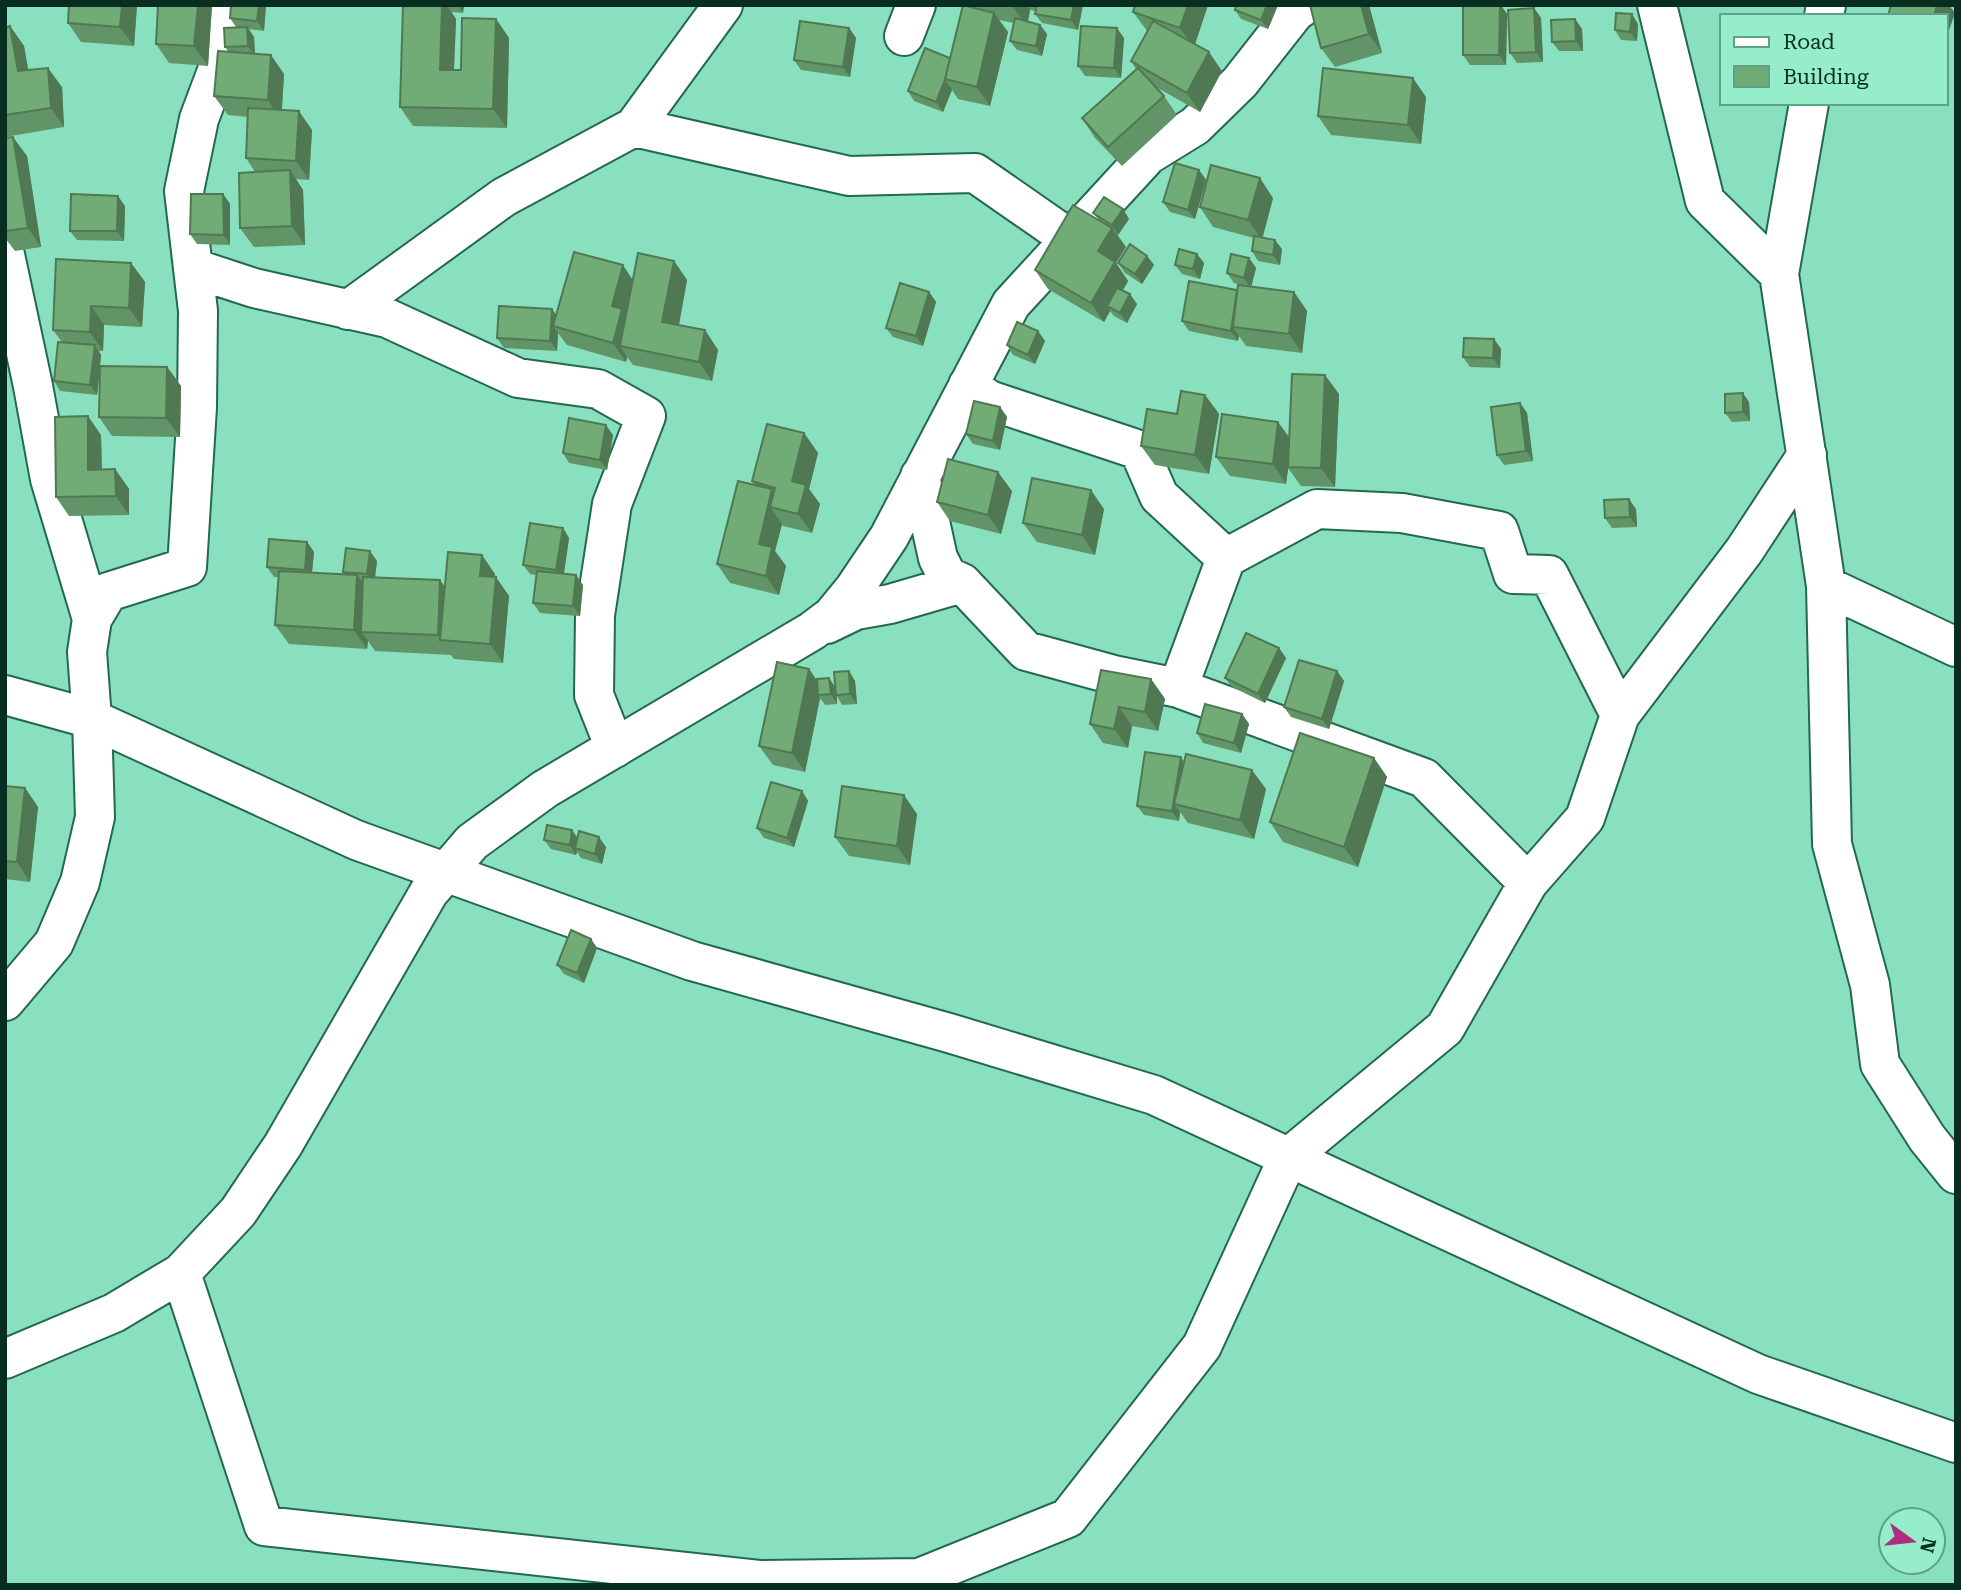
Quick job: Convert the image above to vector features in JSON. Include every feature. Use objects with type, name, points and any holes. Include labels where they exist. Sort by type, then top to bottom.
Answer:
[{"type":"street","points":[[5,1001],[54,943],[80,882],[95,817],[87,652],[92,618],[108,592],[187,567],[197,407],[198,311],[184,191],[199,119],[218,71],[227,5]]},
{"type":"street","points":[[348,310],[504,197],[634,127],[723,5]]},
{"type":"street","points":[[812,631],[832,616],[889,537],[1011,304],[1148,155],[1195,126],[1240,82],[1295,12],[1305,5]]},
{"type":"street","points":[[1657,5],[1705,201],[1779,274]]},
{"type":"street","points":[[1809,105],[1779,274],[1826,586],[1832,844],[1870,985],[1880,1064],[1927,1138],[1956,1174]]},
{"type":"street","points":[[634,127],[849,176],[975,173],[1070,239]]},
{"type":"street","points":[[5,255],[50,479],[92,618]]},
{"type":"street","points":[[193,268],[254,288],[387,318],[519,378],[598,389],[646,416],[612,504],[595,615],[594,695],[615,748]]},
{"type":"street","points":[[968,385],[989,400],[1139,450],[1159,496],[1226,558]]},
{"type":"street","points":[[181,1273],[264,1526],[759,1580],[919,1578],[1068,1518],[1202,1346],[1289,1158],[1445,1028],[1528,883],[1585,818],[1620,715],[1744,551],[1807,455]]},
{"type":"street","points":[[920,476],[938,558],[947,576],[962,583],[1026,650],[1114,676],[1178,688],[1424,778],[1528,883]]},
{"type":"street","points":[[1178,688],[1226,558],[1317,509],[1402,513],[1499,531],[1513,573],[1549,575],[1620,715]]},
{"type":"street","points":[[5,1359],[114,1313],[181,1273],[238,1212],[282,1145],[429,892],[472,842],[545,789],[812,631],[856,610],[890,604],[962,583]]},
{"type":"street","points":[[1826,586],[1956,646]]},
{"type":"street","points":[[5,695],[92,719],[356,840],[692,961],[949,1032],[1154,1095],[1758,1374],[1956,1443]]},
{"type":"building","points":[[69,5],[122,5],[120,27],[68,23]]},
{"type":"building","points":[[158,5],[198,5],[194,46],[156,44]]},
{"type":"building","points":[[231,5],[259,5],[257,21],[230,18]]},
{"type":"building","points":[[403,5],[442,5],[440,70],[461,70],[462,18],[496,19],[493,109],[400,107]]},
{"type":"building","points":[[963,5],[994,13],[977,87],[945,79]]},
{"type":"building","points":[[1037,5],[1074,5],[1071,20],[1035,14]]},
{"type":"building","points":[[1135,5],[1188,5],[1180,28],[1133,12]]},
{"type":"building","points":[[1236,5],[1267,5],[1261,20],[1235,10]]},
{"type":"building","points":[[1310,5],[1361,5],[1369,34],[1321,48]]},
{"type":"building","points":[[1463,5],[1500,5],[1499,55],[1463,55]]},
{"type":"building","points":[[1891,5],[1937,5],[1935,14],[1889,14]]},
{"type":"building","points":[[1534,8],[1536,52],[1510,53],[1508,10]]},
{"type":"building","points":[[1616,13],[1632,14],[1630,32],[1615,30]]},
{"type":"building","points":[[1015,18],[1040,25],[1036,46],[1010,41]]},
{"type":"building","points":[[1575,19],[1576,41],[1552,42],[1551,20]]},
{"type":"building","points":[[800,21],[849,28],[843,67],[794,60]]},
{"type":"building","points":[[1153,21],[1209,52],[1187,93],[1131,61]]},
{"type":"building","points":[[10,26],[18,71],[48,68],[51,108],[5,115],[5,28]]},
{"type":"building","points":[[1081,26],[1117,28],[1114,68],[1078,66]]},
{"type":"building","points":[[247,27],[248,46],[225,47],[224,28]]},
{"type":"building","points":[[925,48],[950,58],[936,102],[908,91]]},
{"type":"building","points":[[218,51],[271,55],[268,100],[214,96]]},
{"type":"building","points":[[1138,68],[1164,96],[1108,147],[1082,118]]},
{"type":"building","points":[[1323,68],[1413,78],[1408,125],[1318,116]]},
{"type":"building","points":[[248,108],[299,111],[296,161],[246,158]]},
{"type":"building","points":[[13,137],[28,228],[5,231],[5,138]]},
{"type":"building","points":[[1175,163],[1199,170],[1188,210],[1163,202]]},
{"type":"building","points":[[1211,165],[1260,178],[1248,220],[1200,207]]},
{"type":"building","points":[[290,170],[292,226],[240,228],[239,173]]},
{"type":"building","points":[[71,194],[118,196],[117,231],[70,231]]},
{"type":"building","points":[[191,194],[223,194],[224,235],[190,234]]},
{"type":"building","points":[[1104,197],[1123,209],[1112,225],[1093,213]]},
{"type":"building","points":[[1073,205],[1112,228],[1098,251],[1115,262],[1091,303],[1035,270]]},
{"type":"building","points":[[1254,236],[1275,240],[1273,255],[1252,251]]},
{"type":"building","points":[[1130,244],[1147,256],[1135,274],[1118,263]]},
{"type":"building","points":[[1179,249],[1197,254],[1193,269],[1175,265]]},
{"type":"building","points":[[574,252],[623,265],[612,306],[622,309],[613,343],[553,326]]},
{"type":"building","points":[[638,253],[674,261],[662,322],[705,330],[699,362],[620,346]]},
{"type":"building","points":[[1231,254],[1249,258],[1244,278],[1227,273]]},
{"type":"building","points":[[56,259],[131,263],[129,308],[91,306],[90,332],[53,330]]},
{"type":"building","points":[[1189,281],[1237,290],[1231,331],[1182,321]]},
{"type":"building","points":[[900,283],[929,292],[916,336],[886,328]]},
{"type":"building","points":[[1238,285],[1294,292],[1289,334],[1233,327]]},
{"type":"building","points":[[1117,288],[1130,294],[1120,313],[1107,306]]},
{"type":"building","points":[[499,306],[552,309],[550,341],[497,338]]},
{"type":"building","points":[[1017,322],[1038,331],[1028,355],[1007,345]]},
{"type":"building","points":[[1464,338],[1494,339],[1493,358],[1463,357]]},
{"type":"building","points":[[58,342],[95,345],[90,385],[54,381]]},
{"type":"building","points":[[100,366],[167,367],[166,418],[99,417]]},
{"type":"building","points":[[1292,374],[1325,375],[1321,468],[1288,467]]},
{"type":"building","points":[[1181,391],[1205,395],[1195,455],[1141,446],[1147,409],[1177,414]]},
{"type":"building","points":[[1743,393],[1743,412],[1725,413],[1725,394]]},
{"type":"building","points":[[974,401],[1000,407],[993,441],[966,434]]},
{"type":"building","points":[[1520,403],[1526,451],[1497,455],[1491,407]]},
{"type":"building","points":[[1222,414],[1278,422],[1273,464],[1216,457]]},
{"type":"building","points":[[88,416],[88,470],[115,469],[116,496],[56,497],[55,417]]},
{"type":"building","points":[[569,418],[606,425],[600,460],[563,453]]},
{"type":"building","points":[[767,424],[804,433],[792,481],[806,485],[798,514],[770,507],[775,488],[752,481]]},
{"type":"building","points":[[948,459],[998,472],[988,515],[937,502]]},
{"type":"building","points":[[1032,478],[1091,490],[1082,535],[1023,523]]},
{"type":"building","points":[[738,481],[772,489],[759,544],[772,547],[766,576],[717,564]]},
{"type":"building","points":[[1629,499],[1630,517],[1605,518],[1604,500]]},
{"type":"building","points":[[530,523],[563,528],[556,570],[523,565]]},
{"type":"building","points":[[269,539],[307,542],[305,570],[267,567]]},
{"type":"building","points":[[346,548],[370,551],[367,574],[343,572]]},
{"type":"building","points":[[448,552],[482,555],[480,576],[496,577],[490,644],[440,640]]},
{"type":"building","points":[[279,571],[357,575],[354,630],[275,625]]},
{"type":"building","points":[[537,571],[576,575],[573,606],[533,603]]},
{"type":"building","points":[[363,577],[440,580],[438,635],[361,632]]},
{"type":"building","points":[[1246,633],[1279,648],[1258,694],[1225,678]]},
{"type":"building","points":[[1299,660],[1337,671],[1322,719],[1284,707]]},
{"type":"building","points":[[777,662],[809,669],[792,753],[759,746]]},
{"type":"building","points":[[1101,670],[1151,679],[1145,712],[1119,707],[1114,729],[1090,724]]},
{"type":"building","points":[[849,671],[850,694],[836,695],[834,672]]},
{"type":"building","points":[[829,678],[831,694],[818,695],[817,679]]},
{"type":"building","points":[[1205,704],[1242,714],[1234,743],[1197,733]]},
{"type":"building","points":[[1300,733],[1374,758],[1344,847],[1270,822]]},
{"type":"building","points":[[1145,752],[1181,757],[1172,811],[1137,806]]},
{"type":"building","points":[[1186,754],[1252,770],[1240,820],[1174,804]]},
{"type":"building","points":[[771,782],[802,791],[787,838],[757,828]]},
{"type":"building","points":[[5,786],[25,788],[17,862],[5,861]]},
{"type":"building","points":[[842,786],[904,795],[897,846],[835,837]]},
{"type":"building","points":[[547,825],[572,830],[570,845],[544,840]]},
{"type":"building","points":[[579,831],[599,837],[595,854],[575,848]]},
{"type":"building","points":[[571,930],[591,939],[577,973],[557,965]]}]
